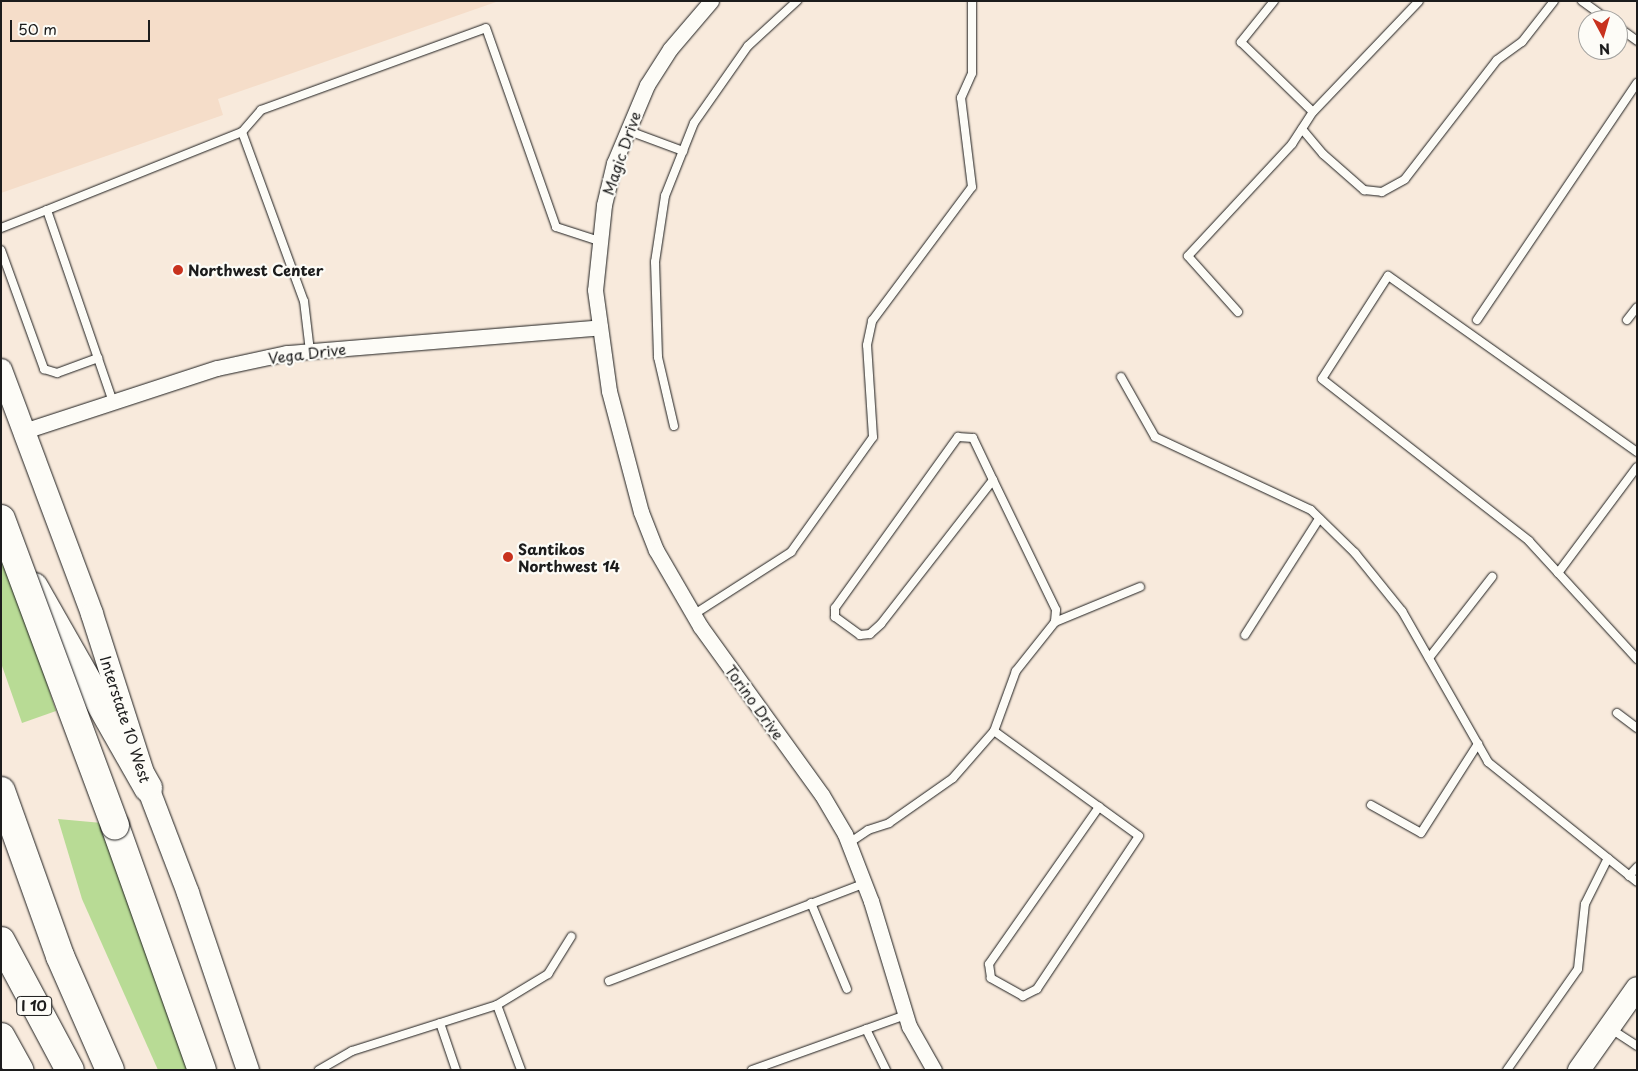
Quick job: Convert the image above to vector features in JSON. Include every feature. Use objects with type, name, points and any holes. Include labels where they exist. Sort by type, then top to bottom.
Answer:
[{"type":"highway","points":[[1,519],[115,826],[202,1070]]},
{"type":"highway","points":[[1,528],[148,788]]},
{"type":"highway","points":[[1,792],[60,956],[110,1070]]},
{"type":"highway","name":"I 10","points":[[1,941],[70,1070]]},
{"type":"highway","points":[[1,1037],[19,1070]]},
{"type":"main road","name":"Interstate 10 West","points":[[1,370],[92,614],[148,788],[188,893],[248,1070]]},
{"type":"main road","points":[[1580,1070],[1631,1000]]},
{"type":"street","name":"Magic Drive","points":[[600,327],[596,290],[599,241],[606,196],[626,130],[647,85],[670,49],[711,1]]},
{"type":"street","name":"Torino Drive","points":[[600,327],[608,392],[641,512],[670,576],[693,615],[822,795],[849,844],[865,884],[906,1015],[920,1049],[934,1070]]},
{"type":"street","name":"Vega Drive","points":[[24,431],[217,368],[310,351],[600,327]]},
{"type":"lane","points":[[674,426],[658,357],[655,262],[665,196],[694,123],[748,46],[797,1]]},
{"type":"lane","points":[[693,615],[791,552],[873,437],[867,344],[872,320],[972,187],[961,98],[972,73],[972,1]]},
{"type":"lane","points":[[1274,1],[1241,42],[1313,112]]},
{"type":"lane","points":[[1238,312],[1188,256],[1292,144],[1313,112],[1419,1]]},
{"type":"lane","points":[[1302,129],[1323,154],[1364,190],[1382,192],[1405,179],[1497,60],[1522,42],[1554,1]]},
{"type":"lane","points":[[1582,1],[1594,10]]},
{"type":"lane","points":[[1,228],[242,132],[261,110],[486,28],[556,226],[599,241]]},
{"type":"lane","points":[[1477,320],[1637,82]]},
{"type":"lane","points":[[626,130],[683,151]]},
{"type":"lane","points":[[242,132],[304,301],[310,351]]},
{"type":"lane","points":[[47,210],[114,402]]},
{"type":"lane","points":[[1,250],[44,369],[57,373],[98,358]]},
{"type":"lane","points":[[1637,452],[1388,276],[1322,379],[1529,541],[1637,659]]},
{"type":"lane","points":[[1627,320],[1637,307]]},
{"type":"lane","points":[[1121,377],[1155,436],[1311,510],[1355,553],[1402,611],[1488,762],[1637,882]]},
{"type":"lane","points":[[993,480],[881,624],[870,634],[860,634],[835,617],[836,608],[958,436],[973,438],[1056,610],[1055,622]]},
{"type":"lane","points":[[1558,573],[1637,467]]},
{"type":"lane","points":[[1245,635],[1319,519]]},
{"type":"lane","points":[[1429,658],[1492,578]]},
{"type":"lane","points":[[849,844],[868,830],[888,823],[953,778],[994,731],[1016,671],[1055,622],[1140,587]]},
{"type":"lane","points":[[1617,713],[1637,728]]},
{"type":"lane","points":[[994,731],[1099,807],[1139,836],[1037,990],[1023,996],[991,978],[989,964],[1099,807]]},
{"type":"lane","points":[[1371,804],[1421,833],[1478,744]]},
{"type":"lane","points":[[1507,1070],[1578,969],[1585,904],[1608,858]]},
{"type":"lane","points":[[1629,876],[1637,867]]},
{"type":"lane","points":[[609,980],[865,884]]},
{"type":"lane","points":[[812,904],[846,989]]},
{"type":"lane","points":[[319,1070],[352,1050],[497,1004],[548,974],[570,937]]},
{"type":"lane","points":[[497,1004],[521,1070]]},
{"type":"lane","points":[[752,1070],[906,1015]]},
{"type":"lane","points":[[440,1023],[456,1070]]},
{"type":"lane","points":[[1609,1028],[1637,1046]]},
{"type":"lane","points":[[866,1029],[886,1070]]},
{"type":"shaded area","points":[[1,1],[496,2],[218,99],[223,115],[1,193]]},
{"type":"green space","points":[[1,560],[7,561],[56,711],[22,723],[1,663]]},
{"type":"green space","points":[[58,819],[102,823],[196,1070],[158,1070],[82,899]]},
{"type":"place","name":"Northwest Center","points":[[178,270]]},
{"type":"place","name":"Santikos Northwest 14","points":[[508,557]]}]
